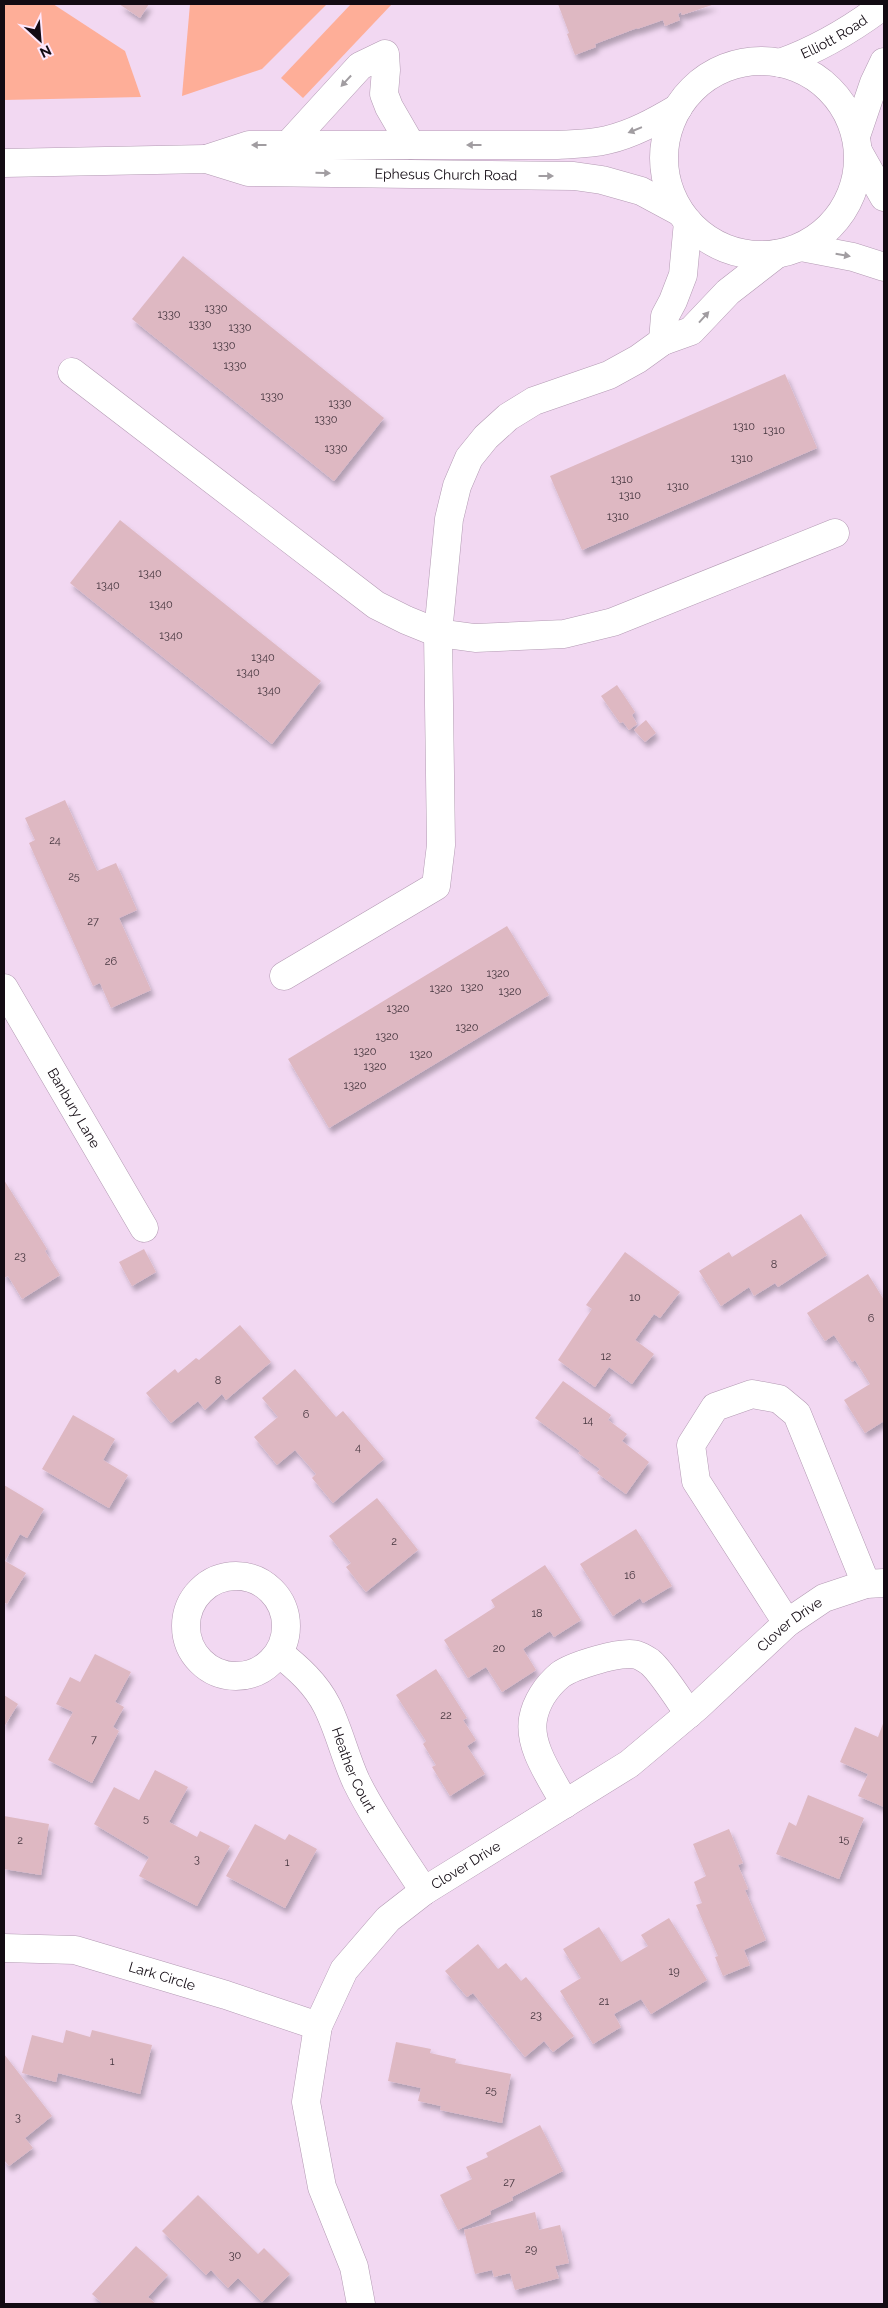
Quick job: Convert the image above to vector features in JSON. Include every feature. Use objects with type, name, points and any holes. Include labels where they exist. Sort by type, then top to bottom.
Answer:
[{"type":"street","name":"Elliott Road","points":[[780,63],[842,36],[884,5]]},
{"type":"street","points":[[288,145],[360,66],[385,54],[384,94],[389,107],[411,145]]},
{"type":"street","points":[[884,197],[857,145],[848,114],[826,85],[811,74],[780,63],[751,62],[727,68],[710,76],[696,87],[678,108],[668,130],[664,151],[664,171],[669,191],[684,217],[703,237],[733,251],[753,256],[789,251],[854,257],[884,267]]},
{"type":"street","points":[[284,976],[436,886],[441,845],[438,633],[450,519],[457,486],[469,458],[486,437],[508,417],[534,402],[590,383],[622,369],[663,341],[691,331],[728,292],[789,251],[818,237],[833,224],[844,210],[852,194],[858,174],[857,145],[874,83],[884,62]]},
{"type":"street","name":"Ephesus Church Road","points":[[206,160],[249,145],[557,145],[607,140],[652,123],[678,108]]},
{"type":"street","name":"Ephesus Church Road","points":[[4,164],[206,160],[248,172],[574,176],[602,180],[641,191],[684,217]]},
{"type":"street","points":[[663,341],[665,316],[683,275],[684,217]]},
{"type":"street","points":[[72,372],[376,605],[438,633],[476,638],[517,638],[564,634],[613,622],[835,533]]},
{"type":"street","name":"Banbury Lane","points":[[4,988],[144,1228]]},
{"type":"street","points":[[786,1623],[696,1481],[691,1445],[715,1407],[752,1394],[779,1399],[797,1414],[875,1584]]},
{"type":"street","name":"Clover Drive","points":[[361,2304],[354,2267],[322,2187],[306,2102],[318,2026],[344,1970],[388,1919],[424,1891],[628,1764],[690,1714],[786,1623],[824,1598],[875,1584]]},
{"type":"street","name":"Heather Court","points":[[279,1653],[297,1667],[314,1685],[323,1700],[356,1781],[377,1818],[424,1891]]},
{"type":"street","points":[[565,1804],[534,1740],[532,1720],[541,1696],[561,1674],[578,1665],[636,1654],[651,1662],[690,1714]]},
{"type":"street","name":"Lark Circle","points":[[4,1948],[75,1950],[226,1995],[318,2026]]},
{"type":"shaded area","points":[[4,4],[53,4],[125,51],[141,97],[4,100]]},
{"type":"shaded area","points":[[190,4],[327,4],[262,69],[182,96]]},
{"type":"shaded area","points":[[351,4],[392,4],[303,98],[281,78]]},
{"type":"building","points":[[119,4],[149,4],[140,18]]},
{"type":"building","points":[[558,4],[715,4],[682,15],[681,12],[678,14],[680,20],[665,26],[663,20],[637,28],[595,44],[596,47],[575,55]]},
{"type":"building","points":[[183,256],[384,418],[334,481],[132,319]]},
{"type":"building","points":[[785,374],[817,448],[582,550],[550,476]]},
{"type":"building","points":[[120,520],[321,681],[272,744],[70,583]]},
{"type":"building","points":[[617,685],[635,712],[632,715],[637,724],[629,730],[623,722],[620,723],[601,696]]},
{"type":"building","points":[[646,720],[656,733],[645,742],[634,730]]},
{"type":"building","points":[[65,800],[97,871],[116,863],[137,910],[119,918],[151,990],[111,1008],[100,983],[93,986],[29,843],[35,840],[25,818]]},
{"type":"building","points":[[507,926],[549,995],[329,1128],[288,1059]]},
{"type":"building","points":[[4,1180],[47,1249],[45,1251],[60,1275],[22,1299],[8,1276],[4,1278]]},
{"type":"building","points":[[801,1214],[827,1255],[778,1287],[775,1283],[754,1296],[749,1287],[721,1306],[699,1271],[729,1252],[732,1257]]},
{"type":"building","points":[[144,1249],[156,1272],[132,1286],[119,1262]]},
{"type":"building","points":[[625,1252],[680,1292],[660,1318],[654,1314],[635,1340],[654,1354],[632,1384],[609,1367],[595,1387],[558,1360],[592,1309],[586,1305]]},
{"type":"building","points":[[868,1274],[884,1300],[884,1421],[865,1433],[844,1400],[870,1384],[855,1360],[852,1362],[834,1335],[825,1341],[807,1313]]},
{"type":"building","points":[[240,1325],[271,1362],[226,1400],[222,1394],[205,1410],[198,1401],[171,1423],[146,1393],[175,1369],[178,1373],[196,1358],[199,1360]]},
{"type":"building","points":[[295,1369],[336,1417],[343,1411],[384,1459],[333,1503],[312,1478],[316,1474],[295,1450],[277,1465],[254,1437],[278,1417],[262,1398]]},
{"type":"building","points":[[563,1381],[611,1415],[608,1420],[627,1434],[622,1441],[649,1462],[626,1494],[597,1473],[600,1469],[578,1453],[580,1451],[535,1418]]},
{"type":"building","points":[[73,1415],[115,1439],[103,1460],[128,1475],[109,1508],[42,1469]]},
{"type":"building","points":[[4,1485],[44,1509],[27,1538],[20,1534],[5,1561],[26,1573],[7,1604],[4,1602]]},
{"type":"building","points":[[377,1498],[418,1550],[366,1592],[346,1567],[351,1563],[329,1536]]},
{"type":"building","points":[[636,1529],[672,1586],[643,1603],[640,1598],[613,1616],[580,1564]]},
{"type":"building","points":[[545,1565],[581,1620],[554,1637],[550,1631],[523,1649],[536,1670],[502,1692],[486,1667],[468,1678],[444,1640],[495,1607],[491,1600]]},
{"type":"building","points":[[95,1654],[131,1672],[115,1702],[124,1707],[113,1727],[119,1731],[92,1783],[48,1760],[73,1712],[56,1704],[70,1677],[80,1682]]},
{"type":"building","points":[[436,1669],[467,1718],[463,1720],[476,1740],[467,1746],[485,1774],[450,1796],[432,1767],[436,1765],[423,1744],[426,1741],[396,1695]]},
{"type":"building","points":[[4,1695],[18,1704],[4,1727]]},
{"type":"building","points":[[884,1721],[884,1807],[858,1796],[868,1774],[840,1762],[855,1727],[878,1737]]},
{"type":"building","points":[[155,1770],[188,1787],[169,1822],[197,1837],[200,1831],[230,1846],[197,1906],[139,1876],[149,1857],[94,1824],[114,1787],[139,1800]]},
{"type":"building","points":[[808,1795],[864,1818],[839,1879],[776,1854],[789,1822],[796,1826]]},
{"type":"building","points":[[4,1816],[49,1824],[41,1875],[4,1869]]},
{"type":"building","points":[[255,1824],[285,1840],[289,1834],[317,1849],[285,1908],[226,1876]]},
{"type":"building","points":[[729,1829],[743,1863],[738,1865],[748,1889],[745,1890],[766,1940],[744,1950],[750,1965],[723,1976],[715,1957],[718,1956],[696,1905],[702,1903],[694,1882],[706,1876],[693,1844]]},
{"type":"building","points":[[669,1918],[707,1980],[651,2014],[641,1999],[614,2014],[621,2027],[593,2044],[560,1991],[581,1978],[563,1949],[599,1927],[621,1962],[648,1946],[641,1935]]},
{"type":"building","points":[[478,1944],[498,1969],[506,1963],[521,1981],[526,1977],[574,2036],[553,2052],[544,2041],[525,2057],[473,1993],[467,1997],[445,1971]]},
{"type":"building","points":[[66,2030],[90,2037],[92,2030],[152,2045],[140,2094],[58,2073],[56,2082],[22,2073],[32,2035],[63,2043]]},
{"type":"building","points":[[396,2042],[431,2049],[430,2053],[456,2059],[455,2063],[511,2074],[502,2123],[440,2110],[441,2106],[418,2101],[421,2088],[388,2081]]},
{"type":"building","points":[[4,2054],[52,2116],[25,2138],[33,2148],[9,2166],[4,2160]]},
{"type":"building","points":[[540,2125],[563,2171],[512,2197],[513,2200],[490,2211],[491,2214],[458,2230],[440,2195],[472,2179],[466,2167],[488,2157],[486,2153]]},
{"type":"building","points":[[198,2195],[258,2254],[264,2248],[290,2274],[262,2302],[238,2278],[228,2288],[211,2270],[206,2275],[162,2231]]},
{"type":"building","points":[[535,2212],[539,2230],[560,2225],[569,2263],[555,2266],[559,2278],[515,2290],[510,2273],[494,2277],[492,2270],[475,2274],[464,2230]]},
{"type":"building","points":[[136,2246],[168,2275],[148,2297],[156,2304],[103,2304],[92,2294]]}]
